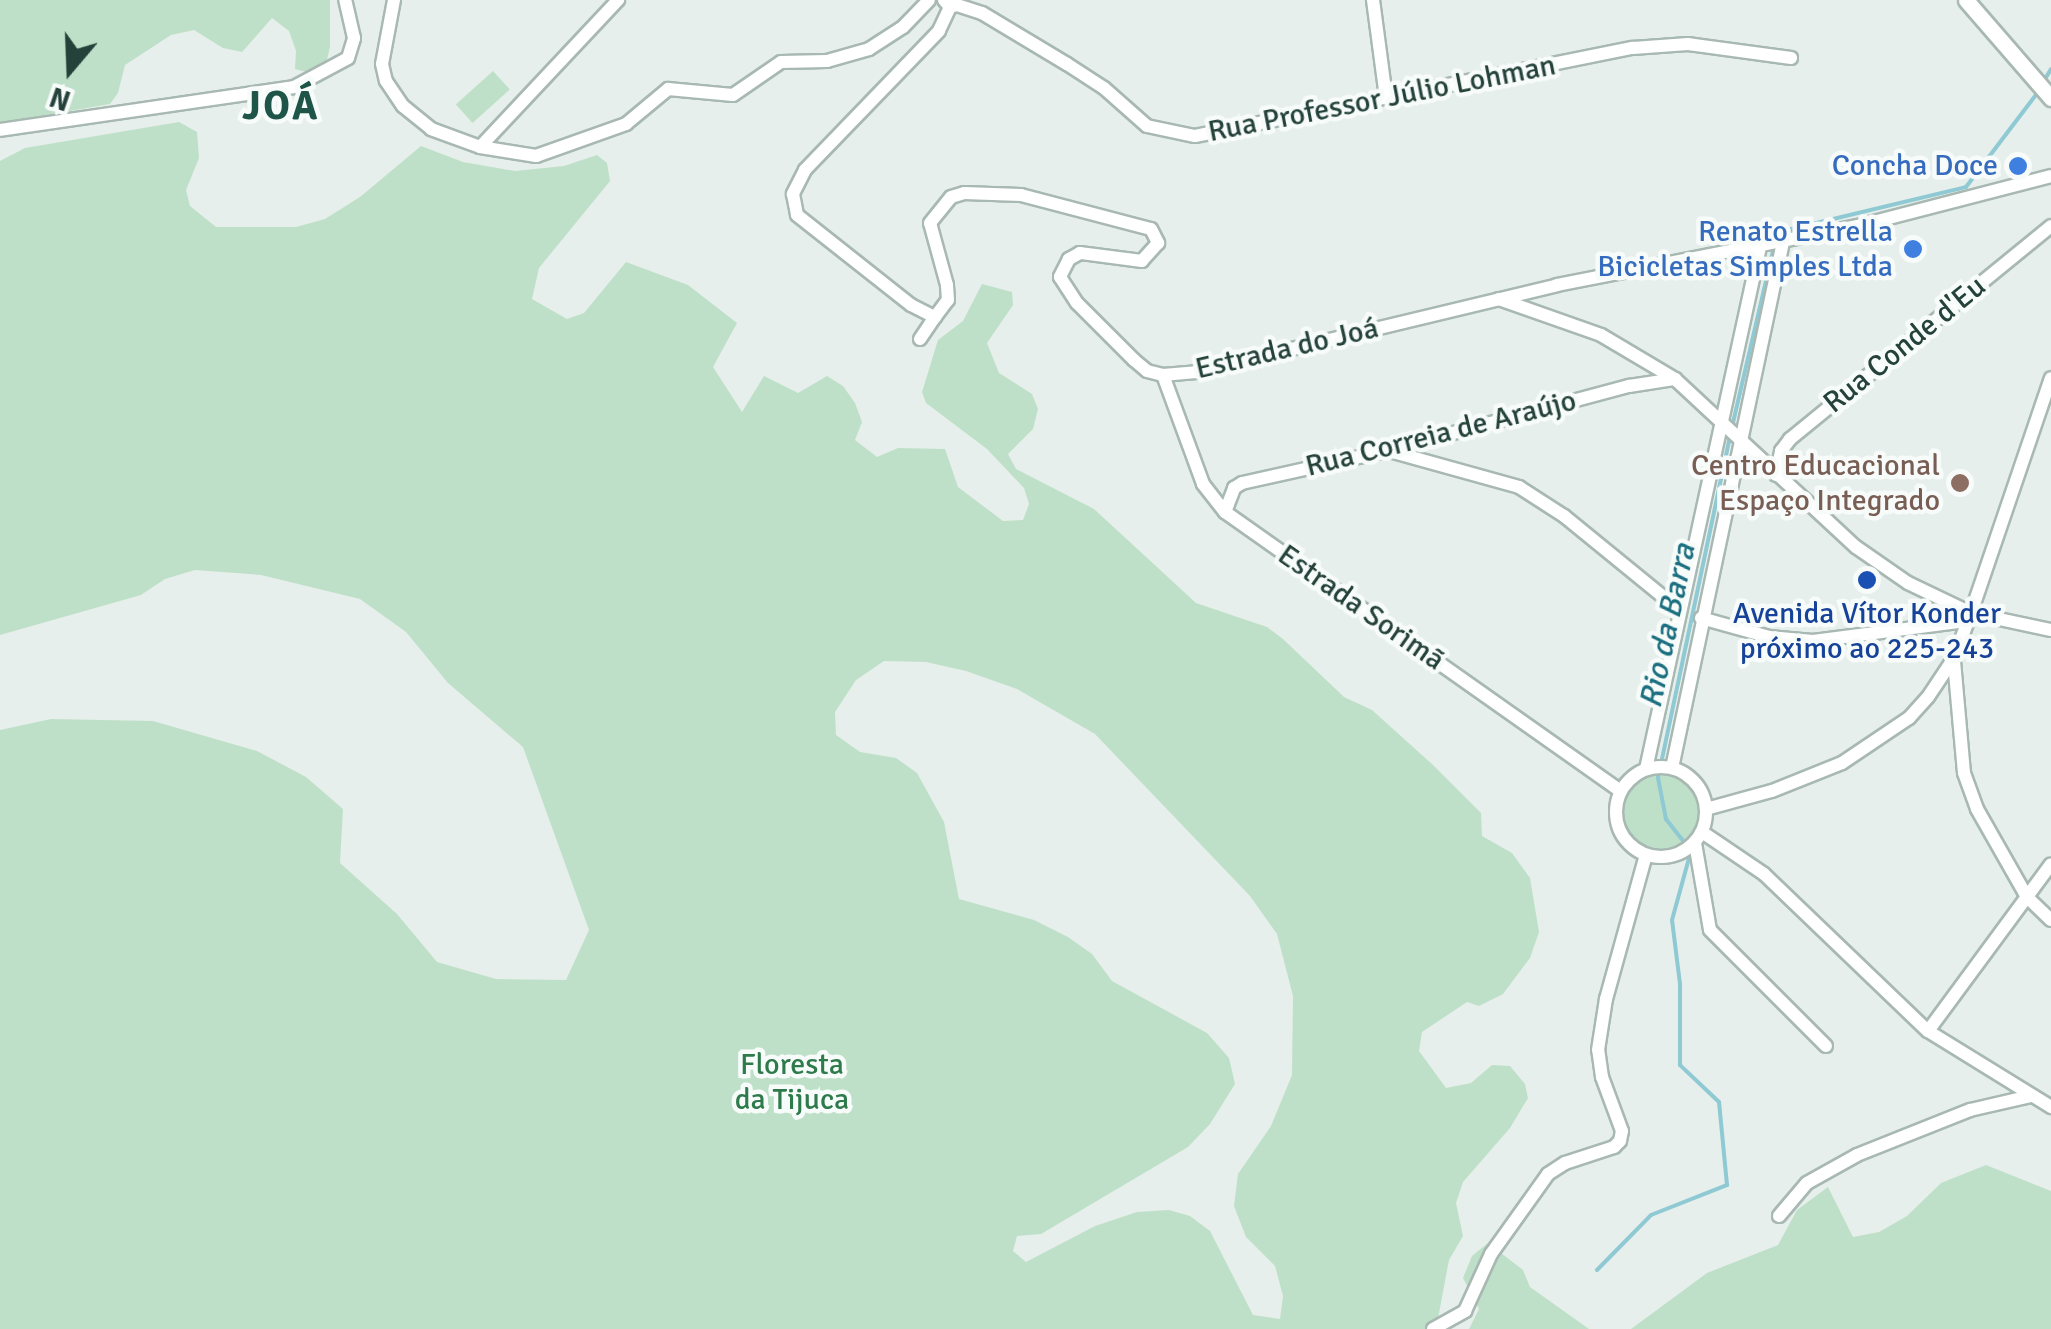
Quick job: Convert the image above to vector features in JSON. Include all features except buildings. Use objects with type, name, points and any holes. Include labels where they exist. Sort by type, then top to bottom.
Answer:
[{"type":"street","points":[[0,130],[294,87],[348,58],[354,38],[346,0]]},
{"type":"street","points":[[394,0],[381,54],[390,89],[420,122],[480,146],[536,156],[626,124],[668,89],[733,95],[781,62],[827,61],[869,49],[903,27],[929,0]]},
{"type":"street","points":[[480,146],[618,0]]},
{"type":"street","points":[[1373,0],[1386,98]]},
{"type":"street","points":[[1966,0],[2044,90]]},
{"type":"street","points":[[920,340],[936,317],[910,305],[802,220],[792,201],[804,170],[906,70],[939,31],[947,2]]},
{"type":"street","name":"Rua Professor Júlio Lohman","points":[[947,2],[982,13],[1104,88],[1147,126],[1170,134],[1222,134],[1633,48],[1688,44],[1791,58]]},
{"type":"street","name":"Estrada do Joá","points":[[936,317],[948,300],[930,222],[945,201],[964,193],[1069,206],[1150,228],[1158,237],[1155,251],[1142,262],[1080,253],[1068,259],[1060,277],[1078,304],[1134,360],[1147,371],[1163,375],[1196,372],[1557,285],[1928,210],[2051,176]]},
{"type":"street","name":"Rua Conde d'Eu","points":[[1776,475],[1780,452],[1790,439],[2051,226]]},
{"type":"street","points":[[1648,769],[1678,609],[1781,242]]},
{"type":"street","points":[[1670,768],[1701,618],[1761,246]]},
{"type":"street","points":[[1554,316],[1546,298],[1557,285]]},
{"type":"street","points":[[1499,299],[1554,316],[1621,344],[1675,379],[1856,547],[1908,583],[1970,617]]},
{"type":"street","name":"Estrada Sorimã","points":[[1163,375],[1203,484],[1224,512],[1621,791]]},
{"type":"street","points":[[1706,809],[1807,779],[1854,756],[1908,718],[1954,658],[2051,378]]},
{"type":"street","name":"Rua Correia de Araújo","points":[[1224,512],[1234,488],[1242,483],[1386,451],[1629,386],[1675,379]]},
{"type":"street","points":[[1450,465],[1448,450],[1455,432]]},
{"type":"street","points":[[1386,451],[1494,478],[1540,499],[1678,609]]},
{"type":"street","points":[[1701,618],[1770,636],[1813,641],[1970,617],[2051,630]]},
{"type":"street","points":[[1954,658],[1964,773],[1998,852],[2028,897],[2051,920]]},
{"type":"street","points":[[1694,842],[1672,856],[1646,855],[1622,836],[1616,821],[1621,791],[1648,769],[1670,768],[1692,779],[1706,809],[1694,842],[1710,930],[1826,1046]]},
{"type":"street","points":[[1694,842],[1764,874],[1928,1030],[2051,1107]]},
{"type":"street","points":[[1433,1329],[1465,1311],[1491,1254],[1548,1174],[1565,1163],[1614,1148],[1620,1141],[1622,1131],[1602,1077],[1598,1050],[1606,999],[1646,855]]},
{"type":"street","points":[[1928,1030],[2051,864]]},
{"type":"street","points":[[1779,1216],[1807,1182],[1857,1155],[1970,1110],[2031,1096]]},
{"type":"green space","points":[[0,0],[330,0],[330,47],[327,60],[310,73],[295,69],[296,51],[289,31],[272,18],[242,52],[223,48],[194,30],[171,35],[125,65],[118,93],[110,104],[0,123]]},
{"type":"green space","points":[[493,71],[510,90],[473,123],[456,104]]},
{"type":"green space","name":"Floresta da Tijuca","points":[[179,122],[197,132],[199,158],[186,190],[190,206],[216,227],[296,227],[325,219],[360,197],[421,146],[463,162],[515,171],[564,166],[597,155],[607,163],[610,181],[539,268],[532,299],[567,319],[584,313],[626,262],[688,285],[737,323],[713,367],[742,412],[764,376],[798,393],[827,376],[843,386],[855,403],[862,422],[855,440],[877,457],[898,448],[945,449],[958,487],[1003,521],[1023,520],[1029,504],[1024,488],[987,449],[926,403],[922,392],[938,340],[963,321],[982,284],[1012,292],[1013,305],[987,343],[999,373],[1032,394],[1038,409],[1033,429],[1008,454],[1016,469],[1094,509],[1196,603],[1267,627],[1283,639],[1344,697],[1372,710],[1433,765],[1481,813],[1482,836],[1512,853],[1530,878],[1539,932],[1530,958],[1503,994],[1479,1006],[1467,1002],[1422,1032],[1419,1051],[1446,1088],[1471,1083],[1492,1065],[1510,1066],[1525,1084],[1528,1098],[1510,1128],[1463,1182],[1456,1203],[1463,1236],[1449,1260],[1436,1329],[0,1329],[0,730],[51,719],[153,721],[257,751],[306,777],[343,809],[340,863],[397,914],[437,962],[496,979],[566,980],[589,930],[523,747],[448,683],[406,632],[360,599],[261,575],[195,570],[165,579],[141,595],[0,635],[0,161],[25,148]],"holes":[[[884,661],[926,662],[1017,689],[1095,734],[1250,896],[1277,934],[1293,996],[1292,1075],[1271,1126],[1238,1174],[1234,1206],[1246,1237],[1275,1266],[1283,1296],[1280,1319],[1253,1315],[1210,1231],[1190,1216],[1169,1210],[1137,1212],[1095,1226],[1026,1262],[1013,1251],[1017,1236],[1041,1234],[1188,1147],[1210,1124],[1235,1084],[1229,1058],[1207,1033],[1112,981],[1092,954],[1068,937],[1034,920],[959,899],[944,822],[917,773],[896,758],[860,752],[836,735],[835,712],[856,680]]]},
{"type":"green space","points":[[1661,772],[1676,775],[1689,784],[1698,797],[1698,827],[1689,840],[1676,849],[1661,852],[1646,849],[1633,840],[1624,827],[1621,812],[1624,797],[1633,784],[1646,775]]},
{"type":"green space","points":[[1986,1165],[2051,1191],[2051,1329],[1631,1329],[1707,1273],[1778,1245],[1797,1210],[1828,1187],[1853,1237],[1879,1232],[1907,1216],[1941,1183]]},
{"type":"green space","points":[[1488,1243],[1523,1270],[1530,1287],[1589,1329],[1469,1329],[1479,1309],[1463,1278],[1472,1256]]},
{"type":"waterway","name":"Rio da Barra","points":[[2042,84],[2051,69]]},
{"type":"waterway","name":"Rio da Barra","points":[[1779,238],[1783,231],[1966,187],[2038,92]]},
{"type":"waterway","name":"Rio da Barra","points":[[1732,427],[1774,246]]},
{"type":"waterway","name":"Rio da Barra","points":[[1597,1270],[1651,1215],[1727,1185],[1719,1102],[1680,1065],[1680,984],[1672,920],[1691,851],[1666,819],[1658,778],[1730,436]]},
{"type":"place","name":"Concha Doce","points":[[2018,166]]},
{"type":"place","name":"Renato Estrella Bicicletas Simples Ltda","points":[[1913,249]]},
{"type":"place","name":"Centro Educacional Espaço Integrado","points":[[1960,483]]},
{"type":"place","name":"Avenida Vítor Konder próximo ao 225-243","points":[[1867,580]]},
{"type":"district","name":"JOÁ","points":[[281,106]]}]
